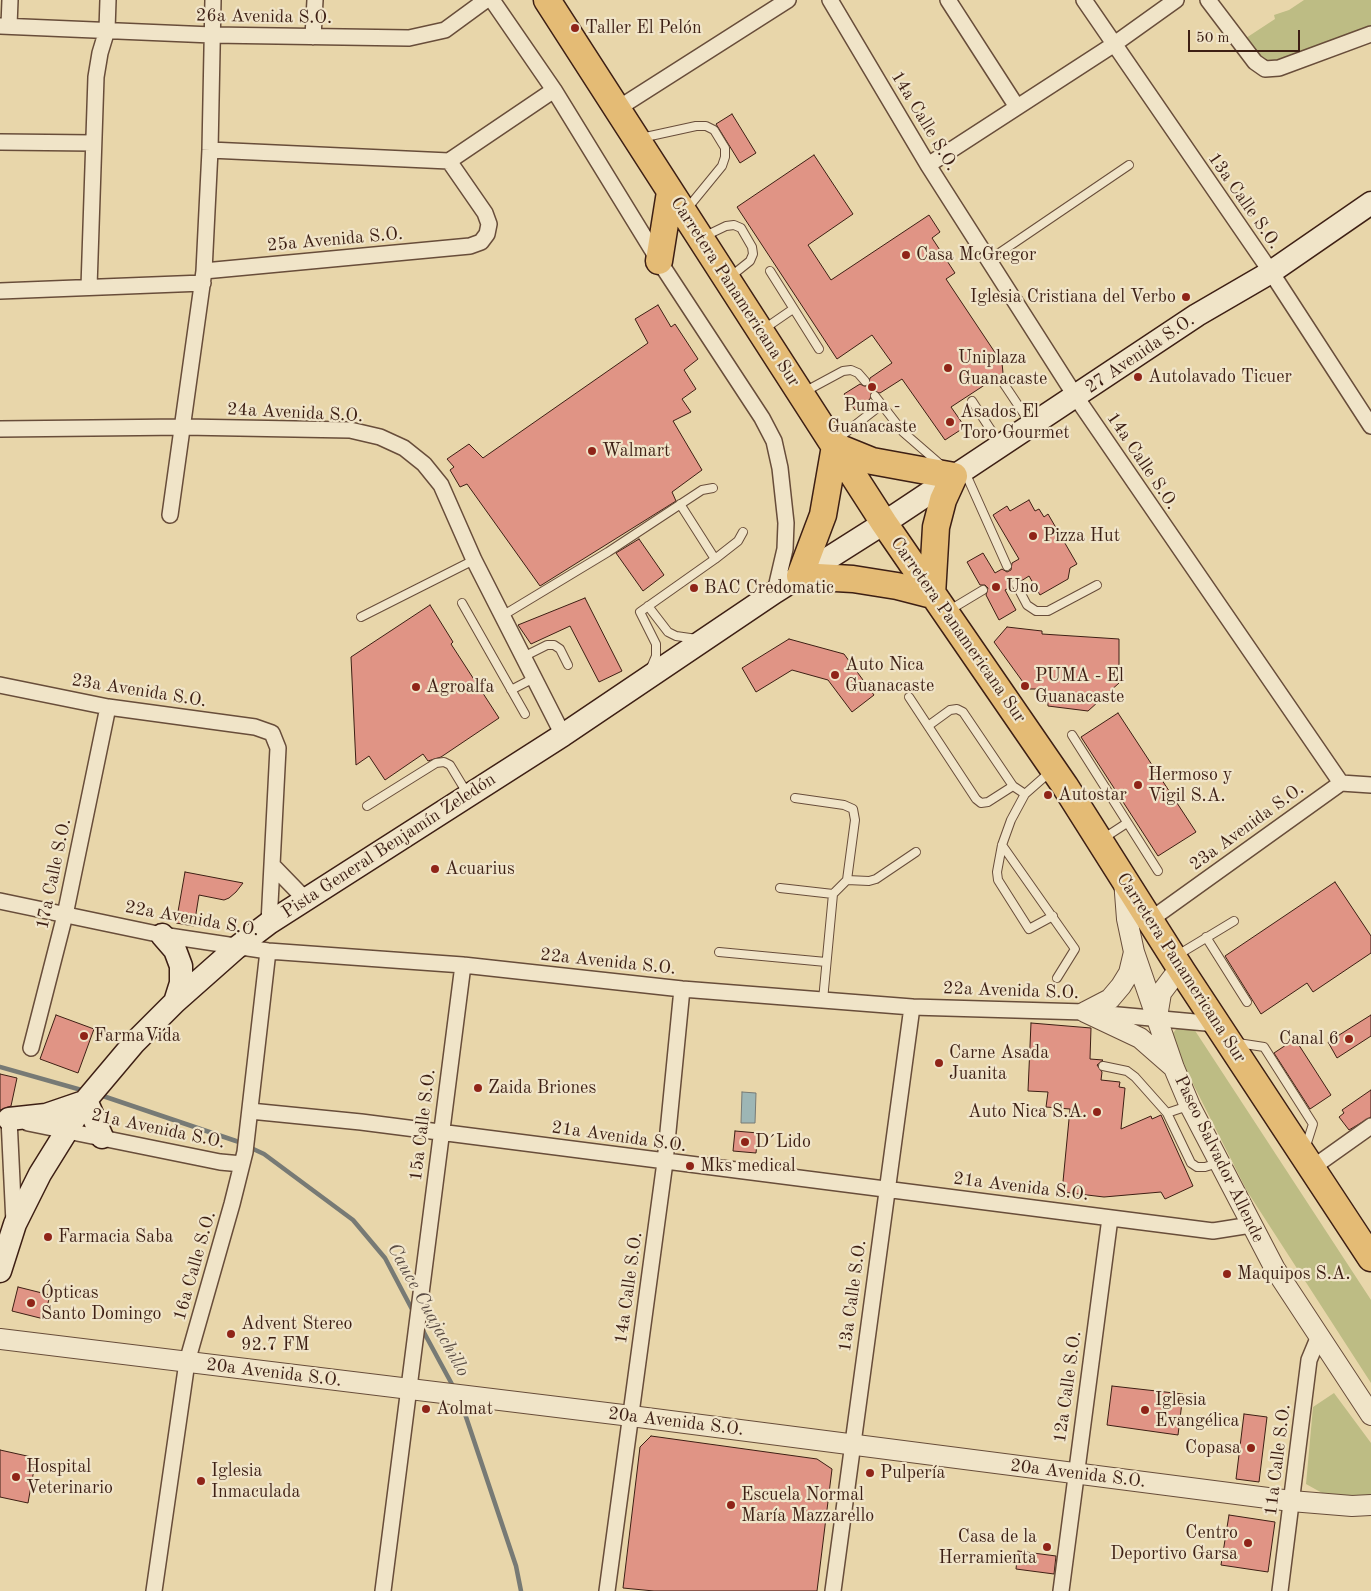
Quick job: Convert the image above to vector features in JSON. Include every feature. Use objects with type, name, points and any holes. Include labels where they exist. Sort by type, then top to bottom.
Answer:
[{"type":"highway","name":"Carretera Panamericana Sur","points":[[548,0],[884,523],[938,604],[1054,769],[1178,964],[1371,1258]]},
{"type":"highway","points":[[659,260],[677,202]]},
{"type":"highway","points":[[834,445],[879,463],[959,473],[943,500],[936,528],[938,604],[862,581],[800,576],[823,515],[834,445]]},
{"type":"main road","name":"27 Avenida S.O.","points":[[884,523],[1197,315],[1270,272],[1371,203]]},
{"type":"main road","name":"Pista General Benjamín Zeledón","points":[[0,1271],[14,1224],[40,1174],[89,1095],[134,1043],[175,1002],[236,948],[269,923],[563,735],[775,592],[884,523]]},
{"type":"main road","points":[[162,934],[175,950],[181,966],[181,983],[175,1002]]},
{"type":"main road","points":[[4,1119],[46,1115],[89,1095],[102,1137]]},
{"type":"street","points":[[4,26],[10,0]]},
{"type":"street","points":[[89,287],[96,77],[100,53],[107,30],[108,0]]},
{"type":"street","points":[[170,515],[204,277],[210,150],[213,0]]},
{"type":"street","points":[[314,37],[316,0]]},
{"type":"street","name":"26a Avenida S.O.","points":[[4,26],[212,35],[409,38],[445,30],[486,0]]},
{"type":"street","points":[[492,0],[554,90],[659,260],[762,418],[774,441],[780,468],[786,523],[785,549],[775,592]]},
{"type":"street","points":[[617,109],[788,0]]},
{"type":"street","name":"14a Calle S.O.","points":[[830,0],[928,165],[1076,397],[1340,783]]},
{"type":"street","points":[[948,0],[1017,107]]},
{"type":"street","name":"13a Calle S.O.","points":[[1084,0],[1270,272],[1366,407],[1371,426]]},
{"type":"street","points":[[928,165],[1113,45],[1176,0]]},
{"type":"street","points":[[1208,0],[1255,62],[1265,69],[1279,68],[1371,34]]},
{"type":"street","points":[[210,150],[449,161],[554,90]]},
{"type":"street","points":[[0,142],[93,143]]},
{"type":"street","name":"25a Avenida S.O.","points":[[0,291],[89,287],[204,277],[470,246],[480,242],[487,234],[486,213],[449,161]]},
{"type":"street","name":"24a Avenida S.O.","points":[[0,429],[184,427],[350,430],[380,437],[404,448],[424,464],[440,485],[474,560],[563,735]]},
{"type":"street","name":"23a Avenida S.O.","points":[[0,685],[108,707],[255,727],[272,733],[278,748],[272,866]]},
{"type":"street","name":"17a Calle S.O.","points":[[32,1048],[65,915],[108,707]]},
{"type":"street","points":[[1340,783],[1371,785]]},
{"type":"street","name":"23a Avenida S.O.","points":[[1150,920],[1340,783]]},
{"type":"street","points":[[272,866],[306,900]]},
{"type":"street","points":[[269,923],[272,866]]},
{"type":"street","name":"Paseo Salvador Allende","points":[[1124,879],[1127,919],[1134,952],[1174,1068],[1190,1106],[1218,1163],[1275,1269],[1371,1414]]},
{"type":"street","name":"22a Avenida S.O.","points":[[0,901],[162,934],[268,952],[463,965],[682,989],[912,1007],[1085,1012],[1157,1019],[1223,1033]]},
{"type":"street","name":"16a Calle S.O.","points":[[154,1591],[187,1362],[244,1158],[268,952]]},
{"type":"street","points":[[1085,1012],[1110,999],[1121,986],[1129,973],[1134,952]]},
{"type":"street","points":[[1157,1019],[1161,993],[1173,977],[1178,964]]},
{"type":"street","name":"15a Calle S.O.","points":[[409,1389],[463,965]]},
{"type":"street","name":"14a Calle S.O.","points":[[607,1591],[665,1162],[682,989]]},
{"type":"street","name":"13a Calle S.O.","points":[[833,1591],[912,1007]]},
{"type":"street","points":[[1085,1012],[1140,1038],[1174,1068]]},
{"type":"street","name":"21a Avenida S.O.","points":[[250,1111],[441,1132],[665,1162],[1213,1230],[1251,1225]]},
{"type":"street","points":[[4,1119],[14,1224]]},
{"type":"street","name":"21a Avenida S.O.","points":[[4,1119],[67,1130],[220,1162],[244,1158]]},
{"type":"street","points":[[1308,1161],[1371,1126]]},
{"type":"street","name":"12a Calle S.O.","points":[[1060,1591],[1110,1218]]},
{"type":"street","name":"11a Calle S.O.","points":[[1280,1591],[1309,1360],[1318,1336]]},
{"type":"street","name":"20a Avenida S.O.","points":[[0,1339],[631,1416],[1291,1501],[1365,1507]]},
{"type":"street","points":[[383,1591],[409,1389]]},
{"type":"lane","points":[[636,139],[696,126],[706,126],[714,130],[725,148],[722,166],[677,202]]},
{"type":"lane","points":[[989,260],[1129,165]]},
{"type":"lane","points":[[700,238],[726,226],[734,225],[740,228],[752,247],[753,254],[750,261],[727,280]]},
{"type":"lane","points":[[770,272],[819,349]]},
{"type":"lane","points":[[760,331],[793,309]]},
{"type":"lane","points":[[800,394],[843,371],[851,370],[865,381]]},
{"type":"lane","points":[[1002,381],[1031,425]]},
{"type":"lane","points":[[875,396],[880,405],[903,432],[959,473],[1007,566]]},
{"type":"lane","points":[[972,401],[1001,446]]},
{"type":"lane","points":[[834,445],[880,405]]},
{"type":"lane","points":[[502,616],[702,490],[713,488]]},
{"type":"lane","points":[[680,504],[715,559]]},
{"type":"lane","points":[[643,682],[656,656],[656,644],[640,612],[715,559],[738,541],[743,532]]},
{"type":"lane","points":[[360,617],[474,560]]},
{"type":"lane","points":[[1016,584],[1027,605],[1036,611],[1048,611],[1096,585]]},
{"type":"lane","points":[[938,604],[983,590]]},
{"type":"lane","points":[[462,604],[525,714]]},
{"type":"lane","points":[[648,606],[662,625],[676,636],[706,639]]},
{"type":"lane","points":[[523,657],[547,645],[554,645],[560,649],[568,665]]},
{"type":"lane","points":[[511,690],[534,678]]},
{"type":"lane","points":[[908,697],[976,799],[981,803],[988,802],[1012,786]]},
{"type":"lane","points":[[928,726],[950,710],[957,709],[963,712],[1012,786],[1024,794]]},
{"type":"lane","points":[[1072,735],[1158,871]]},
{"type":"lane","points":[[367,806],[436,763],[444,762],[450,765],[468,795]]},
{"type":"lane","points":[[1053,916],[1029,929],[998,880],[997,863],[1011,820],[1024,794],[1054,769]]},
{"type":"lane","points":[[795,798],[844,805],[853,809],[855,820],[847,880],[833,894],[822,1000]]},
{"type":"lane","points":[[1100,841],[1127,823]]},
{"type":"lane","points":[[1002,845],[1075,949],[1057,978]]},
{"type":"lane","points":[[847,880],[869,881],[916,852]]},
{"type":"lane","points":[[780,888],[833,894]]},
{"type":"lane","points":[[1178,964],[1206,937],[1234,921]]},
{"type":"lane","points":[[1206,937],[1247,1002]]},
{"type":"lane","points":[[719,952],[826,962]]},
{"type":"lane","points":[[1102,1066],[1127,1071],[1167,1113],[1191,1163],[1197,1167],[1218,1163]]},
{"type":"lane","points":[[1167,1113],[1190,1106]]},
{"type":"shaded area","points":[[1304,0],[1371,0],[1371,30],[1269,66],[1246,38],[1275,19],[1274,15],[1289,10]]},
{"type":"shaded area","points":[[1180,1025],[1192,1026],[1371,1300],[1371,1383],[1247,1191],[1181,1060],[1173,1033]]},
{"type":"shaded area","points":[[1334,1393],[1371,1443],[1371,1497],[1324,1494],[1306,1484],[1313,1407]]},
{"type":"water","points":[[742,1092],[756,1093],[755,1123],[741,1123]]},
{"type":"building","points":[[732,114],[756,153],[740,163],[716,124]]},
{"type":"building","name":"Casa McGregor","points":[[814,155],[853,214],[808,245],[831,280],[929,215],[940,232],[932,238],[955,273],[946,279],[1002,363],[1003,373],[951,407],[965,427],[945,440],[902,379],[880,393],[872,391],[870,399],[855,410],[844,394],[860,384],[868,386],[870,378],[892,363],[872,335],[837,359],[737,207]]},
{"type":"building","name":"Walmart","points":[[658,305],[671,327],[675,324],[698,359],[684,370],[696,389],[682,399],[691,412],[673,421],[702,470],[672,492],[676,501],[540,586],[467,484],[460,487],[450,470],[454,467],[447,459],[469,444],[483,458],[648,343],[635,319]]},
{"type":"building","name":"Pizza Hut","points":[[1029,500],[1035,511],[1039,509],[1044,517],[1048,514],[1077,564],[1070,568],[1068,579],[1040,595],[1029,576],[1021,581],[1013,579],[1011,587],[1005,590],[1016,610],[999,620],[986,595],[988,588],[985,585],[980,585],[967,562],[983,553],[995,573],[1002,569],[1007,572],[1011,570],[1012,563],[1019,559],[993,515],[1007,506],[1010,511]]},
{"type":"building","points":[[639,539],[664,575],[643,591],[616,553]]},
{"type":"building","points":[[585,598],[622,671],[599,682],[570,626],[531,644],[518,625]]},
{"type":"building","name":"Agroalfa","points":[[430,605],[453,642],[451,644],[499,718],[441,757],[428,761],[423,754],[385,780],[369,756],[356,765],[351,657]]},
{"type":"building","points":[[1007,627],[1042,631],[1042,634],[1119,639],[1119,683],[1088,711],[1048,706],[1047,689],[1028,689],[994,642]]},
{"type":"building","name":"Auto Nica Guanacaste","points":[[789,639],[844,654],[874,695],[852,712],[828,680],[792,670],[756,692],[742,668]]},
{"type":"building","name":"Hermoso y Vigil S.A.","points":[[1118,713],[1196,832],[1158,856],[1081,737]]},
{"type":"building","points":[[185,872],[243,883],[236,892],[224,900],[199,895],[194,926],[176,923]]},
{"type":"building","points":[[1335,882],[1371,936],[1371,953],[1313,992],[1307,983],[1261,1014],[1225,956]]},
{"type":"building","points":[[56,1015],[94,1029],[78,1073],[40,1059]]},
{"type":"building","name":"Canal 6","points":[[1371,1015],[1371,1036],[1337,1058],[1328,1042]]},
{"type":"building","name":"Auto Nica S.A.","points":[[1031,1023],[1091,1028],[1090,1059],[1103,1060],[1097,1065],[1102,1072],[1101,1080],[1120,1082],[1119,1087],[1125,1088],[1121,1129],[1151,1116],[1152,1119],[1161,1115],[1193,1186],[1165,1199],[1161,1192],[1104,1197],[1062,1192],[1070,1109],[1046,1107],[1048,1092],[1028,1091]]},
{"type":"building","points":[[1295,1039],[1331,1095],[1310,1109],[1274,1053]]},
{"type":"building","points":[[0,1074],[17,1078],[11,1106],[0,1110]]},
{"type":"building","name":"Canal 6","points":[[1371,1090],[1371,1117],[1349,1130],[1339,1117],[1344,1113],[1342,1110]]},
{"type":"building","name":"D´Lido","points":[[735,1131],[758,1133],[756,1153],[733,1151]]},
{"type":"building","name":"Ópticas Santo Domingo","points":[[18,1287],[50,1295],[44,1319],[12,1311]]},
{"type":"building","name":"Iglesia Evangélica","points":[[1112,1386],[1183,1394],[1178,1435],[1107,1425]]},
{"type":"building","name":"Copasa","points":[[1244,1414],[1267,1417],[1259,1482],[1236,1479]]},
{"type":"building","name":"Escuela Normal María Mazzarello","points":[[651,1436],[817,1459],[832,1469],[817,1591],[654,1591],[623,1588],[640,1447]]},
{"type":"building","name":"Hospital Veterinario","points":[[0,1450],[36,1458],[28,1503],[0,1497]]},
{"type":"building","name":"Centro Deportivo Garsa","points":[[1229,1515],[1275,1522],[1268,1572],[1221,1565]]},
{"type":"building","points":[[1018,1551],[1056,1556],[1054,1574],[1016,1569]]},
{"type":"waterway","name":"Cauce Cuajachillo","points":[[0,1067],[85,1091]]},
{"type":"waterway","name":"Cauce Cuajachillo","points":[[100,1095],[236,1141],[264,1154],[353,1220],[385,1258],[414,1313]]},
{"type":"waterway","name":"Cauce Cuajachillo","points":[[421,1327],[454,1388]]},
{"type":"waterway","name":"Cauce Cuajachillo","points":[[461,1402],[516,1566],[521,1591]]},
{"type":"place","name":"Taller El Pelón","points":[[575,28]]},
{"type":"place","name":"Casa McGregor","points":[[906,255]]},
{"type":"place","name":"Iglesia Cristiana del Verbo","points":[[1186,297]]},
{"type":"place","name":"Uniplaza Guanacaste","points":[[948,368]]},
{"type":"place","name":"Autolavado Ticuer","points":[[1138,377]]},
{"type":"place","name":"Puma - Guanacaste","points":[[872,387]]},
{"type":"place","name":"Asados El Toro Gourmet","points":[[950,422]]},
{"type":"place","name":"Walmart","points":[[592,451]]},
{"type":"place","name":"Pizza Hut","points":[[1033,536]]},
{"type":"place","name":"Uno","points":[[996,587]]},
{"type":"place","name":"BAC Credomatic","points":[[694,588]]},
{"type":"place","name":"Auto Nica Guanacaste","points":[[835,675]]},
{"type":"place","name":"PUMA - El Guanacaste","points":[[1025,686]]},
{"type":"place","name":"Agroalfa","points":[[416,687]]},
{"type":"place","name":"Hermoso y Vigil S.A.","points":[[1138,785]]},
{"type":"place","name":"Autostar","points":[[1048,795]]},
{"type":"place","name":"Acuarius","points":[[435,869]]},
{"type":"place","name":"FarmaVida","points":[[84,1036]]},
{"type":"place","name":"Canal 6","points":[[1349,1039]]},
{"type":"place","name":"Carne Asada Juanita","points":[[939,1063]]},
{"type":"place","name":"Zaida Briones","points":[[478,1088]]},
{"type":"place","name":"Auto Nica S.A.","points":[[1097,1112]]},
{"type":"place","name":"D´Lido","points":[[745,1142]]},
{"type":"place","name":"Mks medical","points":[[690,1166]]},
{"type":"place","name":"Farmacia Saba","points":[[48,1237]]},
{"type":"place","name":"Maquipos S.A.","points":[[1227,1274]]},
{"type":"place","name":"Ópticas Santo Domingo","points":[[31,1303]]},
{"type":"place","name":"Advent Stereo 92.7 FM","points":[[231,1334]]},
{"type":"place","name":"Aolmat","points":[[426,1409]]},
{"type":"place","name":"Iglesia Evangélica","points":[[1145,1410]]},
{"type":"place","name":"Copasa","points":[[1251,1448]]},
{"type":"place","name":"Pulpería","points":[[870,1473]]},
{"type":"place","name":"Hospital Veterinario","points":[[16,1477]]},
{"type":"place","name":"Iglesia Inmaculada","points":[[201,1481]]},
{"type":"place","name":"Escuela Normal María Mazzarello","points":[[731,1505]]},
{"type":"place","name":"Centro Deportivo Garsa","points":[[1248,1543]]},
{"type":"place","name":"Casa de la Herramienta","points":[[1047,1547]]}]
